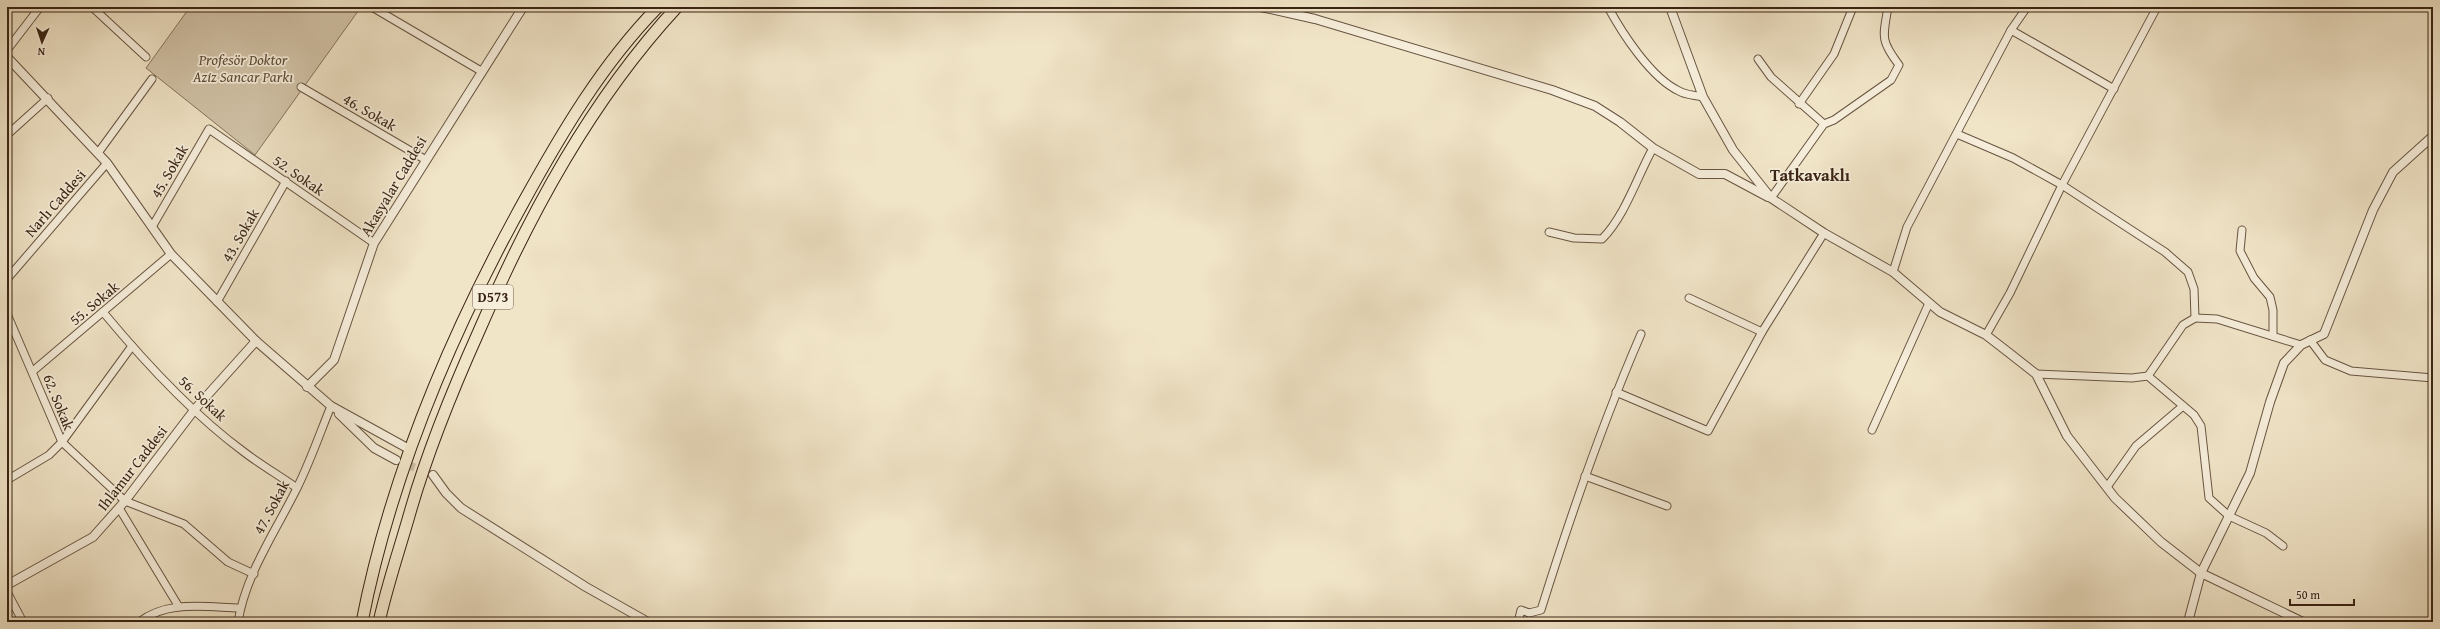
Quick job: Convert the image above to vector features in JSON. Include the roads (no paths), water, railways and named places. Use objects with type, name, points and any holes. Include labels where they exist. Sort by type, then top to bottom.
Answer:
[{"type":"highway","name":"D573","points":[[362,622],[374,561],[409,449],[438,374],[467,312],[507,232],[553,148],[595,83],[642,24],[658,7]]},
{"type":"highway","name":"D573","points":[[379,622],[389,577],[423,468],[501,280],[552,180],[612,88],[659,27],[677,7]]},
{"type":"street","points":[[7,50],[40,7]]},
{"type":"street","points":[[92,7],[146,56]]},
{"type":"street","points":[[372,7],[481,71]]},
{"type":"street","name":"Akasyalar Caddesi","points":[[307,387],[334,360],[374,243],[522,7]]},
{"type":"street","points":[[1261,7],[1315,19],[1552,90],[1595,106],[1620,122],[1653,148],[1699,174],[1725,174],[1771,198],[1824,233],[1893,272],[1940,312],[1986,335],[2036,374],[2067,436],[2107,487],[2161,542],[2201,573],[2303,622]]},
{"type":"street","points":[[1608,7],[1617,24],[1645,62],[1663,80],[1679,91],[1703,97]]},
{"type":"street","points":[[1670,7],[1703,97],[1733,150],[1771,198]]},
{"type":"street","points":[[1799,104],[1834,54],[1853,7]]},
{"type":"street","points":[[1771,198],[1824,124],[1834,120],[1891,80],[1899,65],[1885,45],[1883,33],[1888,7]]},
{"type":"street","points":[[1893,272],[1907,227],[2011,30],[2027,7]]},
{"type":"street","points":[[1986,335],[2010,293],[2062,185],[2156,7]]},
{"type":"street","points":[[2011,30],[2114,89]]},
{"type":"street","points":[[7,57],[48,98],[107,163],[171,254],[217,302],[256,341],[307,387],[331,406],[374,448],[396,460]]},
{"type":"street","points":[[1758,58],[1771,78],[1799,104],[1824,124]]},
{"type":"street","points":[[98,153],[152,79]]},
{"type":"street","name":"46. Sokak","points":[[301,87],[426,160]]},
{"type":"street","points":[[7,135],[48,98]]},
{"type":"street","name":"52. Sokak","points":[[209,129],[374,243]]},
{"type":"street","name":"45. Sokak","points":[[152,227],[209,129]]},
{"type":"street","points":[[1957,134],[2013,158],[2062,185],[2165,252],[2188,272],[2194,289],[2195,318]]},
{"type":"street","points":[[2188,622],[2201,573],[2250,473],[2270,402],[2284,363],[2301,345],[2324,334],[2373,210],[2393,172],[2433,136]]},
{"type":"street","points":[[1549,232],[1574,238],[1602,239],[1618,219],[1638,174],[1653,148]]},
{"type":"street","name":"Narlı Caddesi","points":[[7,279],[107,163]]},
{"type":"street","name":"43. Sokak","points":[[217,302],[286,182]]},
{"type":"street","points":[[2242,230],[2240,251],[2254,278],[2270,297],[2273,310],[2273,336]]},
{"type":"street","points":[[1616,392],[1708,431],[1762,332],[1824,233]]},
{"type":"street","name":"55. Sokak","points":[[33,371],[171,254]]},
{"type":"street","points":[[1689,298],[1762,332]]},
{"type":"street","points":[[1872,430],[1929,303]]},
{"type":"street","name":"56. Sokak","points":[[103,312],[132,346],[195,409],[243,452],[297,488]]},
{"type":"street","name":"62. Sokak","points":[[7,314],[33,371],[62,442],[125,500]]},
{"type":"street","points":[[2148,376],[2183,325],[2195,318],[2217,319],[2301,345]]},
{"type":"street","points":[[1518,622],[1521,610],[1529,613],[1540,610],[1585,476],[1616,392],[1641,334]]},
{"type":"street","points":[[2310,340],[2325,360],[2351,371],[2433,378]]},
{"type":"street","name":"Ihlamur Caddesi","points":[[7,585],[93,537],[125,500],[195,409],[256,341]]},
{"type":"street","points":[[7,480],[49,455],[62,442],[132,346]]},
{"type":"street","points":[[2036,374],[2132,378],[2148,376],[2194,415],[2201,426],[2209,498],[2228,516],[2266,533],[2283,546]]},
{"type":"street","points":[[331,406],[409,449]]},
{"type":"street","name":"47. Sokak","points":[[238,622],[240,608],[266,544],[297,488],[331,406]]},
{"type":"street","points":[[2107,487],[2136,446],[2183,406]]},
{"type":"street","points":[[433,475],[446,493],[461,508],[586,588],[648,622]]},
{"type":"street","points":[[1585,476],[1667,506]]},
{"type":"street","points":[[125,500],[184,524],[228,562],[254,574]]},
{"type":"street","points":[[118,508],[179,607]]},
{"type":"street","points":[[7,592],[23,622]]},
{"type":"street","points":[[139,622],[152,613],[179,607],[240,608]]},
{"type":"tunnel","points":[[396,460],[433,475]]},
{"type":"district","name":"Tatkavaklı","points":[[1810,174]]},
{"type":"park label","name":"Profesör Doktor Aziz Sancar Parkı","points":[[243,68]]}]
